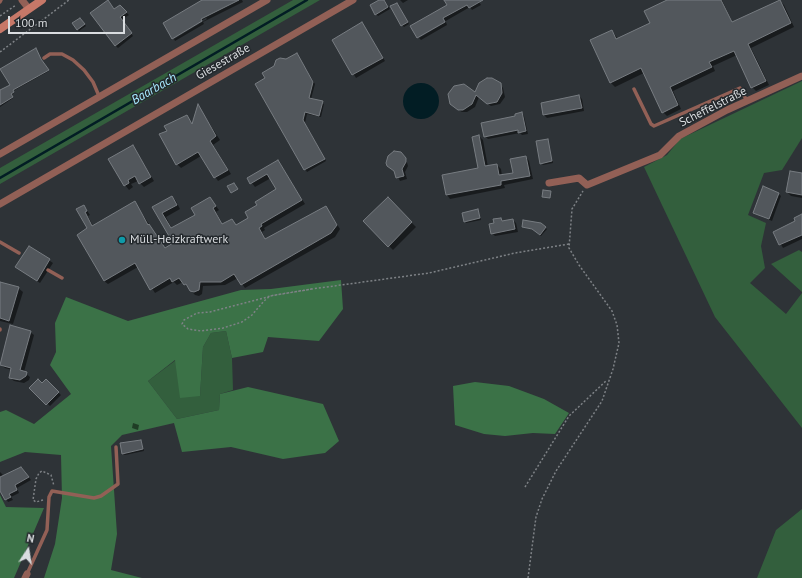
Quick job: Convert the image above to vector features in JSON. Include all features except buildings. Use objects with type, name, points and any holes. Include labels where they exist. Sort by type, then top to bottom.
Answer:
[{"type":"main road","points":[[0,29],[42,0]]},
{"type":"street","points":[[22,0],[29,9]]},
{"type":"street","points":[[0,154],[267,0]]},
{"type":"street","name":"Giesestraße","points":[[0,204],[353,0]]},
{"type":"street","name":"Scheffelstraße","points":[[588,185],[660,155],[679,136],[747,101],[802,76]]},
{"type":"street","points":[[549,183],[579,178],[588,185]]},
{"type":"lane","points":[[44,58],[50,54],[62,54],[72,60],[88,76],[100,97]]},
{"type":"lane","points":[[634,88],[651,124],[654,126],[740,88],[747,101]]},
{"type":"lane","points":[[0,242],[20,253]]},
{"type":"lane","points":[[48,270],[62,278]]},
{"type":"lane","points":[[26,576],[47,530],[49,497],[52,491],[94,498],[101,496],[118,484],[116,447]]},
{"type":"path","points":[[0,16],[22,0]]},
{"type":"path","points":[[0,52],[69,0]]},
{"type":"path","points":[[528,578],[536,517],[542,499],[556,471],[602,401],[619,343],[618,325],[612,311],[579,266],[569,248],[572,209],[588,185]]},
{"type":"path","points":[[270,296],[264,300],[252,315],[242,322],[223,328],[201,331],[188,329],[182,324],[184,320],[197,313],[210,312],[270,296],[429,273],[515,253],[569,244]]},
{"type":"path","points":[[525,487],[569,416],[609,379]]},
{"type":"path","points":[[49,497],[36,502],[33,500],[36,479],[42,471],[51,475],[54,483],[52,491]]},
{"type":"green space","points":[[293,0],[320,0],[0,184],[0,168]]},
{"type":"green space","points":[[802,81],[802,138],[782,170],[764,173],[748,215],[766,223],[761,246],[765,268],[750,283],[786,314],[802,293],[802,428],[715,317],[644,167],[667,155],[680,139]]},
{"type":"green space","points":[[799,250],[802,252],[802,292],[771,264]]},
{"type":"green space","points":[[341,280],[343,309],[319,341],[268,337],[263,352],[232,358],[226,331],[211,333],[203,347],[200,396],[180,398],[175,360],[148,381],[177,419],[219,410],[220,394],[248,387],[323,404],[339,441],[325,453],[283,459],[231,447],[182,452],[174,423],[122,435],[111,446],[117,534],[111,570],[142,578],[44,578],[55,544],[62,498],[61,455],[25,452],[0,462],[0,412],[6,410],[34,424],[71,394],[50,365],[56,352],[55,323],[66,297],[128,321],[241,290],[271,289]]},
{"type":"green space","points":[[226,331],[232,358],[233,390],[220,394],[219,410],[177,419],[148,381],[176,360],[200,396],[203,347],[211,333]]},
{"type":"green space","points":[[475,382],[509,386],[544,399],[569,413],[555,434],[533,433],[505,436],[484,434],[455,425],[453,386]]},
{"type":"green space","points":[[0,495],[6,507],[44,508],[14,578],[0,578]]},
{"type":"green space","points":[[802,509],[802,578],[757,578],[776,530]]},
{"type":"water","points":[[425,83],[434,88],[438,94],[438,108],[434,114],[425,119],[417,119],[408,114],[404,108],[403,97],[408,88],[414,84]]},
{"type":"waterway","name":"Baarbach","points":[[0,178],[307,0]]},
{"type":"place","name":"Müll-Heizkraftwerk","points":[[122,240]]}]
